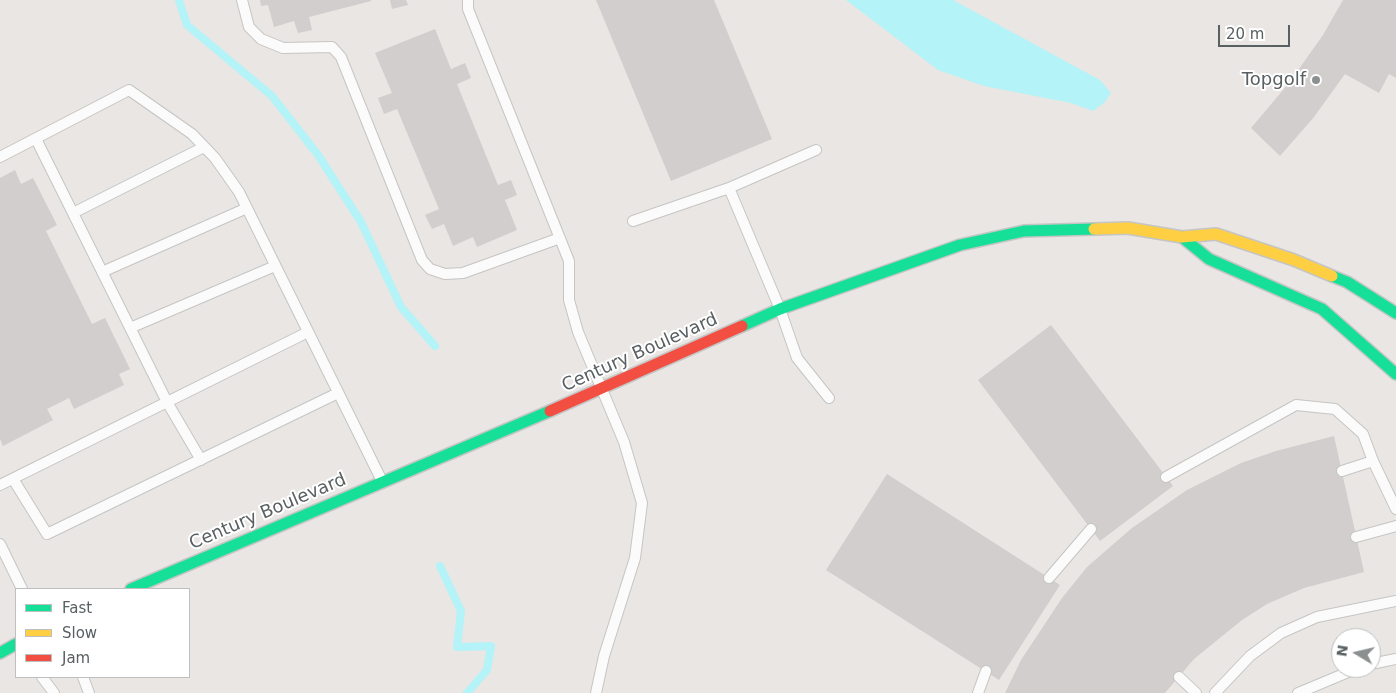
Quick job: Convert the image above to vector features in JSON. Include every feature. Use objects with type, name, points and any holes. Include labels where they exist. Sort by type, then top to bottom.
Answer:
[{"type":"street","name":"Century Boulevard","points":[[133,588],[603,390],[780,309],[960,245],[1024,231],[1128,228],[1182,237],[1216,234],[1294,260],[1347,282],[1396,313]]},
{"type":"street","name":"Century Boulevard","points":[[1182,237],[1209,259],[1322,309],[1396,374]]},
{"type":"street","points":[[0,653],[15,645]]},
{"type":"lane","points":[[242,0],[249,28],[262,39],[283,48],[332,47],[341,57],[422,260],[430,269],[445,274],[463,273],[560,238]]},
{"type":"lane","points":[[468,0],[468,9],[569,260],[570,300],[578,332],[624,442],[642,503],[636,558],[604,656],[596,693]]},
{"type":"lane","points":[[0,157],[129,90],[192,134],[239,192],[382,483]]},
{"type":"lane","points":[[36,138],[167,402],[201,460]]},
{"type":"lane","points":[[73,213],[204,147]]},
{"type":"lane","points":[[633,221],[729,188],[816,150]]},
{"type":"lane","points":[[729,188],[780,309],[797,358],[828,398]]},
{"type":"lane","points":[[102,272],[247,208]]},
{"type":"lane","points":[[130,328],[275,266]]},
{"type":"lane","points":[[0,485],[308,332]]},
{"type":"lane","points":[[13,478],[47,534],[338,393]]},
{"type":"lane","points":[[1166,477],[1296,405],[1335,408],[1364,434],[1373,462],[1396,509]]},
{"type":"lane","points":[[1342,471],[1373,462]]},
{"type":"lane","points":[[1356,537],[1396,526]]},
{"type":"lane","points":[[1049,578],[1091,529]]},
{"type":"lane","points":[[0,544],[22,588]]},
{"type":"lane","points":[[1215,693],[1250,656],[1281,633],[1317,617],[1396,601]]},
{"type":"lane","points":[[1381,662],[1396,659]]},
{"type":"lane","points":[[978,693],[986,671]]},
{"type":"lane","points":[[1178,677],[1196,693]]},
{"type":"lane","points":[[43,678],[54,693]]},
{"type":"lane","points":[[83,678],[89,693]]},
{"type":"lane","points":[[1298,693],[1334,678]]},
{"type":"water","points":[[846,0],[953,0],[1100,80],[1111,93],[1105,102],[1093,111],[1071,103],[984,86],[938,70]]},
{"type":"building","points":[[260,0],[371,1],[309,17],[312,30],[298,33],[294,21],[274,27],[268,5],[261,6]]},
{"type":"building","points":[[390,0],[406,0],[408,5],[392,9]]},
{"type":"building","points":[[596,0],[714,0],[772,139],[671,181]]},
{"type":"building","name":"Topgolf","points":[[1343,0],[1396,0],[1396,78],[1389,74],[1379,93],[1345,74],[1314,117],[1280,156],[1251,128],[1289,83],[1323,35]]},
{"type":"building","points":[[435,29],[451,69],[465,63],[471,78],[457,84],[498,185],[511,180],[517,195],[505,200],[517,230],[477,247],[473,237],[453,246],[444,224],[432,229],[425,215],[439,209],[397,109],[384,114],[378,98],[392,93],[375,53]]},
{"type":"building","points":[[15,170],[21,184],[33,178],[57,225],[46,231],[92,324],[105,318],[130,369],[119,374],[124,385],[74,409],[69,398],[47,409],[53,420],[3,446],[0,439],[0,178]]},
{"type":"building","points":[[1051,325],[1173,486],[1100,541],[978,380]]},
{"type":"building","points":[[1334,436],[1364,572],[1304,588],[1267,604],[1242,620],[1194,659],[1165,693],[1005,693],[1021,660],[1062,598],[1087,567],[1132,528],[1187,490],[1241,463],[1276,451]]},
{"type":"building","points":[[887,474],[1060,585],[999,680],[826,570]]},
{"type":"waterway","points":[[179,0],[187,25],[272,96],[318,155],[361,222],[401,307],[435,346]]},
{"type":"waterway","points":[[440,566],[461,611],[457,647],[491,646],[487,670],[467,693]]},
{"type":"traffic: fast","points":[[742,326],[780,309],[960,245],[1024,231],[1094,229]]},
{"type":"traffic: fast","points":[[1182,237],[1209,259],[1322,309],[1396,374]]},
{"type":"traffic: fast","points":[[1332,276],[1347,282],[1396,313]]},
{"type":"traffic: fast","points":[[133,588],[550,411]]},
{"type":"traffic: fast","points":[[0,653],[15,645]]},
{"type":"traffic: slow","points":[[1094,229],[1128,228],[1182,237],[1216,234],[1294,260],[1332,276]]},
{"type":"traffic: jam","points":[[550,411],[742,326]]},
{"type":"place","name":"Topgolf","points":[[1316,80]]}]
